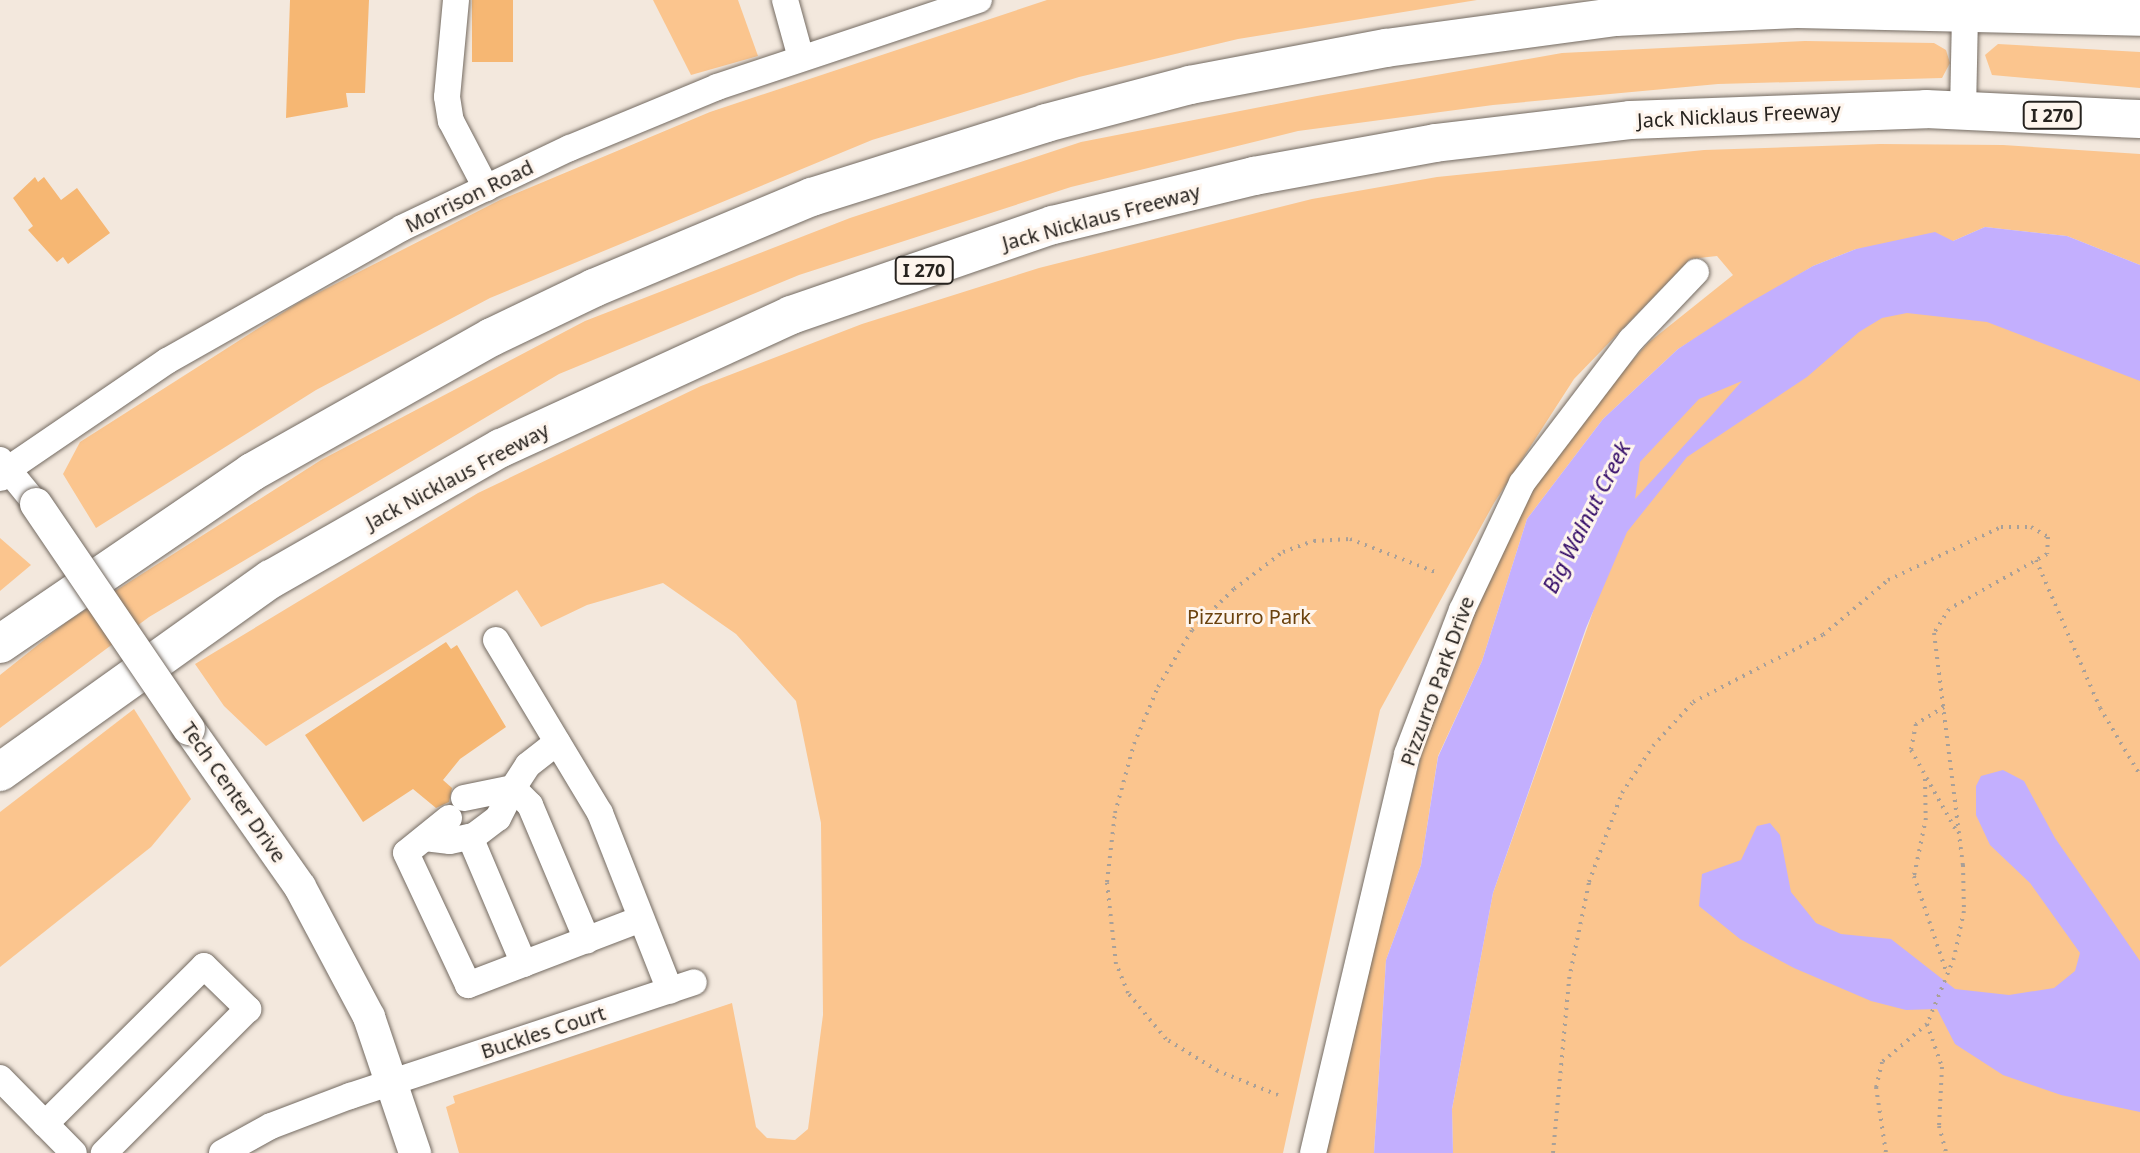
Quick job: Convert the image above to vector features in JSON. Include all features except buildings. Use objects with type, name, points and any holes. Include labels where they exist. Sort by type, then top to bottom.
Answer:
[{"type":"highway","points":[[0,644],[252,472],[492,337],[812,197],[1046,123],[1190,85],[1386,48],[1616,17],[1797,9],[2140,17]]},
{"type":"highway","name":"Jack Nicklaus Freeway","points":[[0,772],[271,579],[501,448],[791,315],[1053,225],[1254,176],[1435,143],[1646,119],[1963,111],[2140,119]]},
{"type":"main road","name":"Tech Center Drive","points":[[36,504],[300,887],[369,1017],[415,1153]]},
{"type":"street","points":[[456,0],[447,97],[451,121],[486,188]]},
{"type":"street","points":[[785,0],[801,58]]},
{"type":"street","name":"Morrison Road","points":[[2,468],[259,306],[486,188],[581,143],[801,58],[979,0]]},
{"type":"street","points":[[1963,111],[1965,12]]},
{"type":"street","name":"Pizzurro Park Drive","points":[[1313,1153],[1407,754],[1462,610],[1522,483],[1631,340],[1696,272]]},
{"type":"street","name":"Tech Center Drive","points":[[2,468],[36,504]]},
{"type":"street","points":[[496,640],[600,813],[641,919],[468,985],[406,853],[457,808],[513,788]]},
{"type":"street","points":[[425,838],[450,841],[470,837],[498,818],[528,765],[557,742]]},
{"type":"street","points":[[513,788],[530,805],[587,940]]},
{"type":"street","points":[[470,837],[524,964]]},
{"type":"street","name":"Buckles Court","points":[[222,1153],[271,1126],[391,1082],[682,986],[641,919]]},
{"type":"street","points":[[45,1124],[204,966],[248,1009],[104,1153]]},
{"type":"street","points":[[0,1078],[74,1153]]},
{"type":"path","points":[[1553,1153],[1569,979],[1589,882],[1622,793],[1670,724],[1720,685],[1823,635],[1888,580],[1986,533],[2020,526],[2041,529],[2049,546],[2047,554],[1939,619],[1934,633],[1959,836],[1964,911],[1947,976],[1927,1024],[1882,1062],[1876,1087],[1886,1153]]},
{"type":"path","points":[[1278,1095],[1218,1071],[1166,1039],[1128,993],[1116,964],[1107,882],[1115,813],[1134,744],[1158,687],[1192,630],[1234,589],[1283,552],[1314,541],[1350,539],[1435,572]]},
{"type":"path","points":[[2036,560],[2100,708],[2140,775]]},
{"type":"path","points":[[1944,707],[1924,715],[1910,737],[1925,779],[1959,836]]},
{"type":"path","points":[[1925,779],[1926,818],[1914,876],[1947,976]]},
{"type":"path","points":[[1927,1024],[1942,1067],[1939,1126],[1946,1153]]},
{"type":"green space","points":[[653,0],[738,0],[758,56],[691,75]]},
{"type":"green space","points":[[1047,0],[1477,0],[1238,39],[1079,77],[872,140],[490,298],[316,390],[96,528],[63,474],[80,442],[298,303],[500,200],[710,112]]},
{"type":"green space","points":[[1805,41],[1934,43],[1946,50],[1950,63],[1942,78],[1718,84],[1493,105],[1298,131],[1071,187],[799,275],[559,374],[149,617],[0,728],[0,675],[68,621],[321,460],[585,321],[850,218],[1081,142],[1317,96],[1562,53]]},
{"type":"green space","points":[[1998,44],[2140,52],[2140,88],[1992,75],[1985,55]]},
{"type":"green space","name":"Pizzurro Park","points":[[1880,144],[2003,145],[2140,154],[2140,265],[2067,236],[1985,227],[1953,241],[1856,249],[1813,266],[1678,349],[1603,419],[1527,519],[1482,661],[1438,756],[1421,865],[1386,960],[1374,1153],[1323,1153],[1436,696],[1539,466],[1648,343],[1733,275],[1717,256],[1690,259],[1574,379],[1494,503],[1380,710],[1283,1153],[459,1153],[446,1107],[455,1103],[453,1096],[732,1003],[756,1127],[767,1138],[795,1140],[808,1129],[823,1015],[821,823],[796,701],[736,634],[663,583],[587,605],[541,627],[517,590],[266,746],[224,706],[195,664],[478,493],[701,386],[862,324],[1039,268],[1312,199],[1437,177],[1704,150]]},
{"type":"green space","points":[[1899,306],[2140,339],[2140,1153],[1453,1153],[1452,1109],[1493,893],[1595,606],[1634,461],[1696,386]]},
{"type":"green space","points":[[0,538],[31,565],[0,591]]},
{"type":"green space","points":[[134,709],[191,799],[151,847],[0,967],[0,812]]},
{"type":"water","name":"Big Walnut Creek","points":[[1985,227],[2067,236],[2140,265],[2140,381],[1987,322],[1907,313],[1882,318],[1859,332],[1807,377],[1687,457],[1627,532],[1586,628],[1493,893],[1452,1109],[1453,1153],[1374,1153],[1386,960],[1421,865],[1438,757],[1482,661],[1527,519],[1603,419],[1678,349],[1813,266],[1856,249],[1935,232],[1953,241]],"holes":[[[1742,381],[1635,499],[1640,462],[1699,399]]]},
{"type":"water","points":[[2003,770],[2024,781],[2055,838],[2140,961],[2140,1112],[2061,1095],[2003,1075],[1955,1044],[1937,1009],[1906,1010],[1871,1001],[1794,968],[1740,939],[1699,906],[1702,874],[1741,860],[1757,826],[1770,823],[1780,835],[1791,892],[1816,923],[1841,934],[1891,939],[1955,989],[2009,995],[2054,988],[2075,971],[2080,953],[2030,883],[1990,845],[1976,815],[1976,786],[1981,776]]}]
